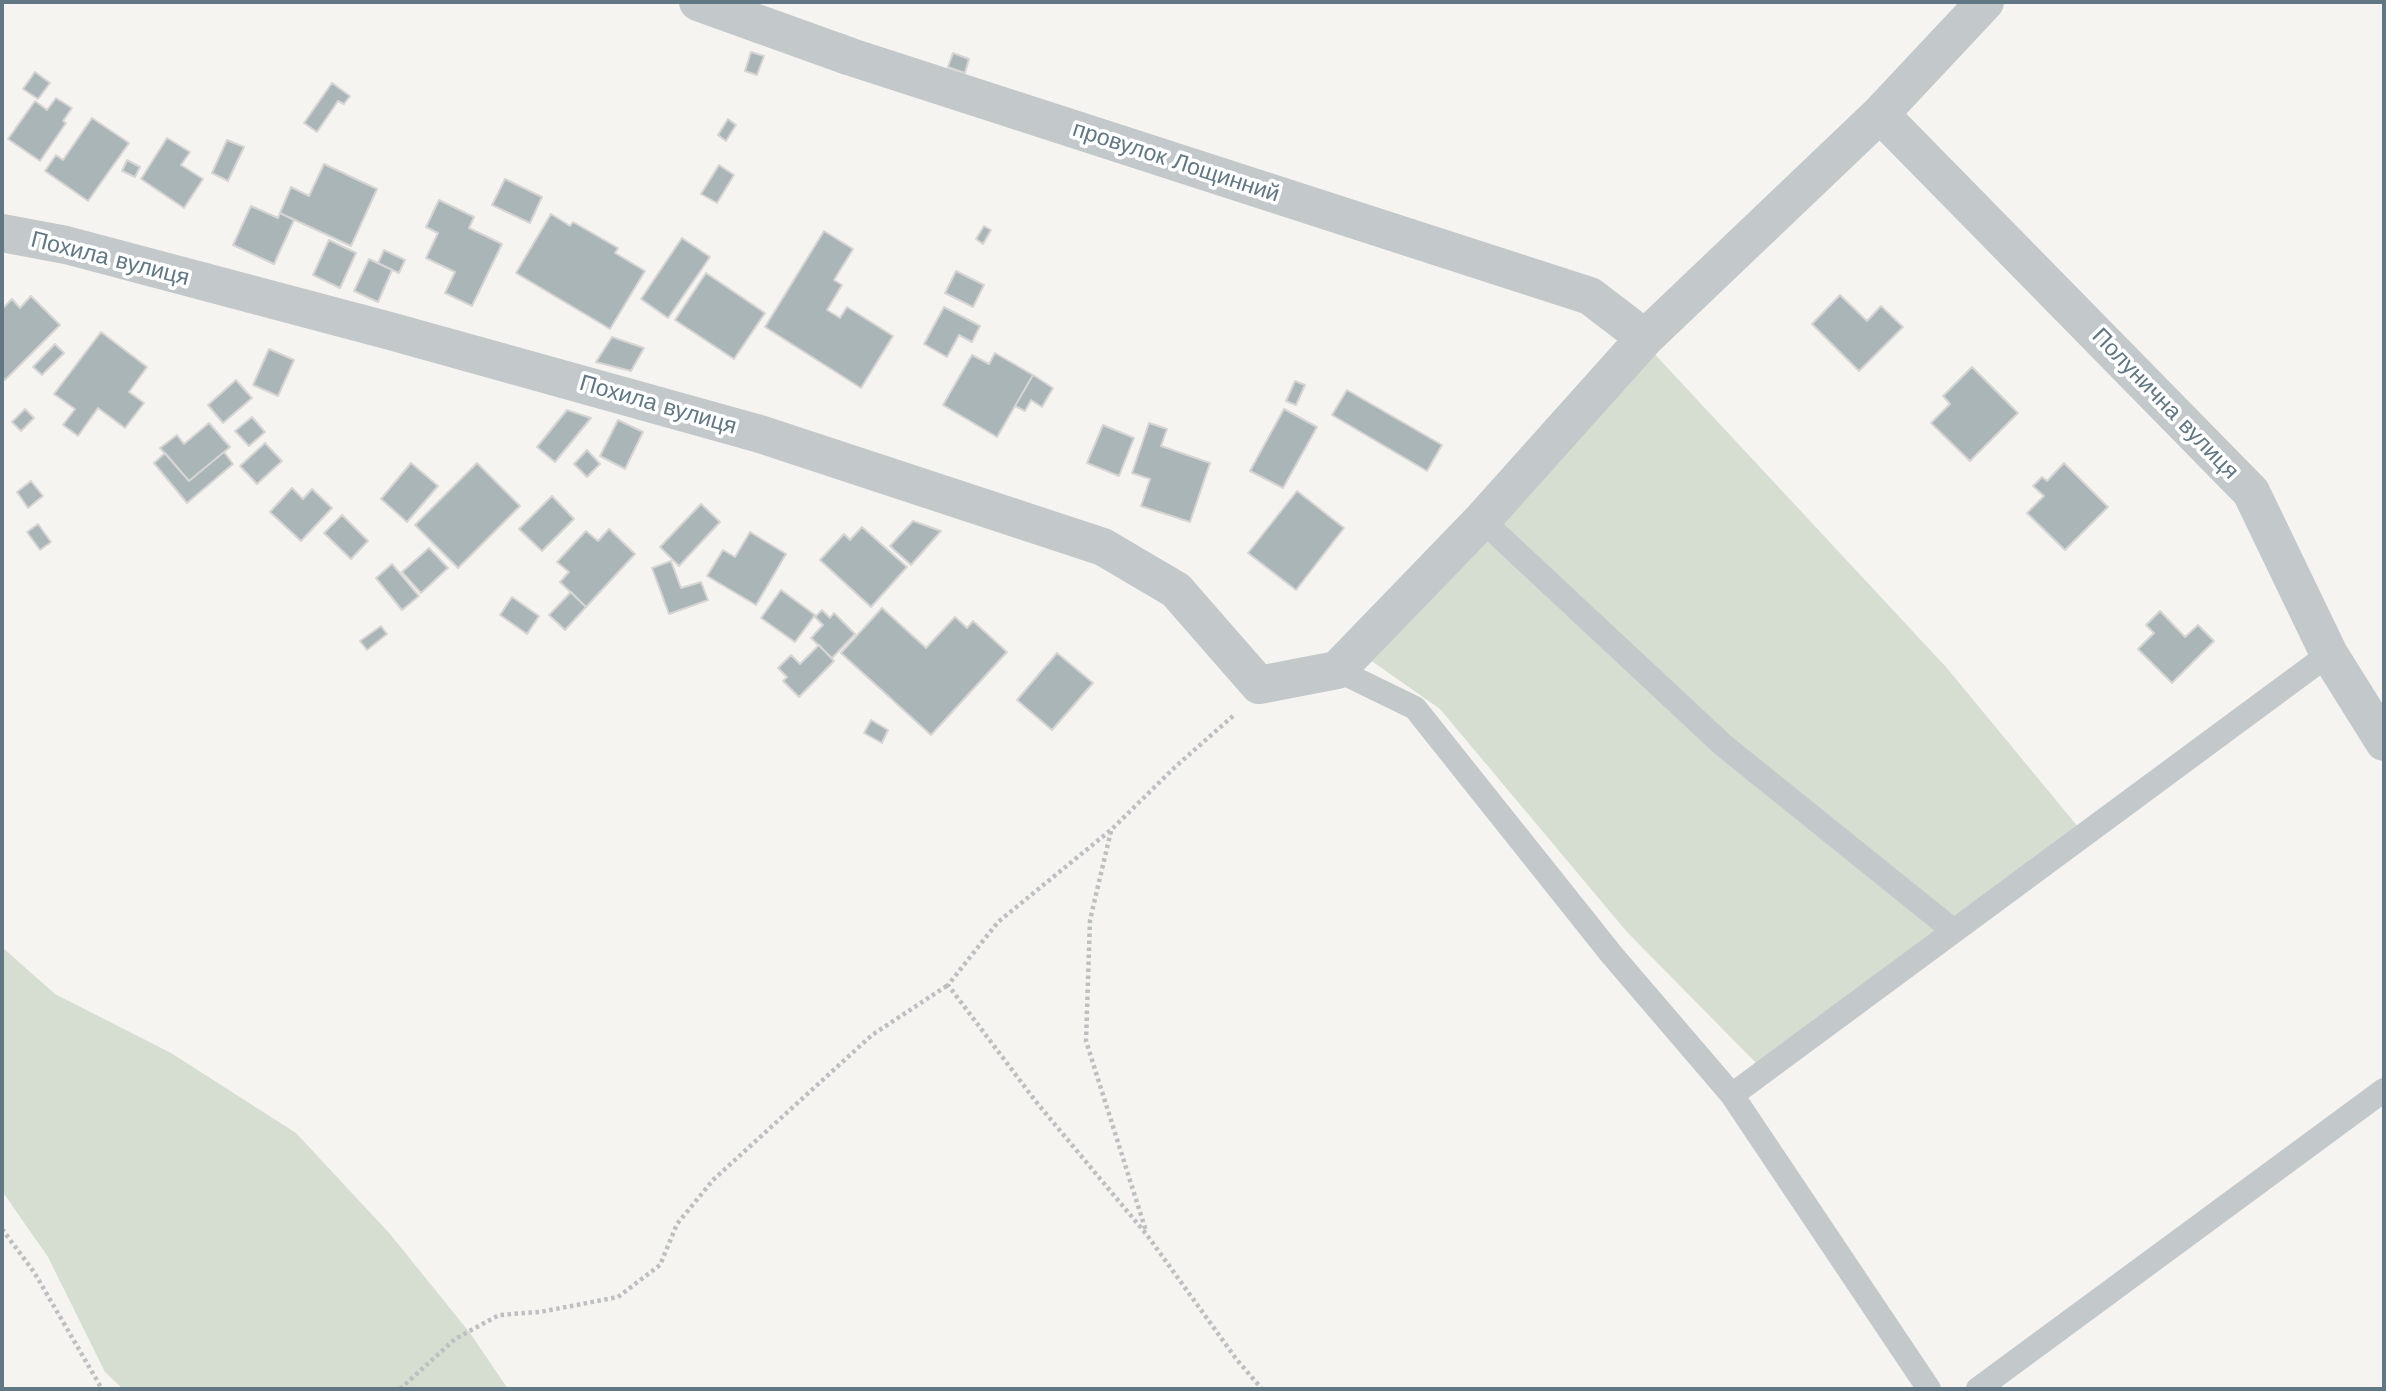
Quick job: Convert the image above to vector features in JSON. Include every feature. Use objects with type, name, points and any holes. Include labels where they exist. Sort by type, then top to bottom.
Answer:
[{"type":"street","name":"провулок Лощинний","points":[[698,2],[864,62],[1590,296],[1645,338]]},
{"type":"street","points":[[1259,685],[1337,670],[1482,520],[1645,338],[1880,114],[1985,2]]},
{"type":"street","name":"Полунична вулиця","points":[[1880,114],[2251,492],[2329,654],[2384,742]]},
{"type":"street","name":"Похила вулиця","points":[[2,233],[65,245],[377,327],[760,434],[1103,547],[1176,590],[1259,685]]},
{"type":"lane","points":[[1482,520],[1723,745],[1954,931]]},
{"type":"lane","points":[[1732,1095],[2329,654]]},
{"type":"lane","points":[[1337,670],[1415,708],[1604,945],[1732,1095],[1929,1389]]},
{"type":"lane","points":[[1978,1389],[2384,1090]]},
{"type":"path","points":[[400,1389],[455,1339],[499,1315],[540,1312],[618,1297],[660,1265],[677,1224],[713,1180],[872,1035],[948,985],[998,922],[1112,829],[1175,767],[1234,715],[1259,685]]},
{"type":"path","points":[[1112,829],[1090,920],[1086,1041],[1147,1235]]},
{"type":"path","points":[[948,985],[1037,1103],[1147,1235],[1237,1360],[1262,1389]]},
{"type":"path","points":[[2,1229],[34,1272],[102,1389]]},
{"type":"shaded area","points":[[1649,348],[1946,667],[2079,828],[1761,1068],[1627,932],[1440,709],[1366,657]]},
{"type":"shaded area","points":[[2,947],[55,994],[171,1053],[296,1133],[390,1234],[470,1333],[508,1389],[123,1389],[105,1372],[48,1257],[2,1191]]},
{"type":"building","points":[[751,52],[764,56],[757,75],[745,71]]},
{"type":"building","points":[[953,53],[969,59],[965,73],[948,67]]},
{"type":"building","points":[[35,72],[50,83],[38,99],[23,89]]},
{"type":"building","points":[[332,83],[350,96],[344,104],[338,101],[317,132],[304,123]]},
{"type":"building","points":[[56,98],[72,108],[63,121],[66,123],[40,161],[8,139],[35,101],[47,110]]},
{"type":"building","points":[[92,118],[129,143],[88,201],[45,171],[56,155],[63,160]]},
{"type":"building","points":[[728,119],[736,125],[726,141],[718,135]]},
{"type":"building","points":[[167,138],[190,152],[181,165],[203,179],[184,208],[141,179]]},
{"type":"building","points":[[227,140],[244,147],[228,181],[212,173]]},
{"type":"building","points":[[127,160],[140,167],[135,177],[122,171]]},
{"type":"building","points":[[324,164],[377,189],[351,246],[280,213],[291,187],[309,196]]},
{"type":"building","points":[[719,165],[734,175],[717,203],[701,194]]},
{"type":"building","points":[[505,179],[542,197],[530,223],[492,205]]},
{"type":"building","points":[[439,200],[474,217],[469,228],[502,244],[472,306],[445,293],[455,272],[426,258],[438,233],[426,227]]},
{"type":"building","points":[[251,206],[278,218],[280,213],[294,220],[274,264],[233,245]]},
{"type":"building","points":[[551,214],[570,226],[573,222],[618,248],[615,253],[645,271],[610,329],[516,273]]},
{"type":"building","points":[[984,226],[991,230],[983,244],[976,239]]},
{"type":"building","points":[[824,231],[853,249],[834,280],[842,285],[827,310],[840,318],[847,307],[893,336],[861,388],[765,327]]},
{"type":"building","points":[[682,238],[710,257],[668,318],[641,299]]},
{"type":"building","points":[[329,240],[356,253],[340,288],[313,275]]},
{"type":"building","points":[[384,250],[405,260],[399,273],[378,263]]},
{"type":"building","points":[[369,259],[392,270],[378,302],[354,291]]},
{"type":"building","points":[[956,271],[984,285],[973,307],[945,293]]},
{"type":"building","points":[[706,273],[765,313],[734,359],[675,320]]},
{"type":"building","points":[[1840,295],[1867,321],[1881,306],[1903,327],[1859,371],[1812,324]]},
{"type":"building","points":[[31,296],[60,325],[5,380],[2,377],[2,309],[12,299],[20,308]]},
{"type":"building","points":[[944,307],[980,326],[972,342],[959,335],[947,357],[924,344]]},
{"type":"building","points":[[101,332],[147,367],[129,392],[144,403],[125,428],[98,408],[78,436],[63,425],[75,409],[54,394]]},
{"type":"building","points":[[612,337],[644,348],[631,371],[596,362]]},
{"type":"building","points":[[55,344],[64,353],[42,375],[33,367]]},
{"type":"building","points":[[269,349],[294,360],[278,396],[253,385]]},
{"type":"building","points":[[995,353],[1033,375],[997,437],[943,405],[972,355],[989,364]]},
{"type":"building","points":[[1972,367],[2018,413],[1970,461],[1931,423],[1950,404],[1943,396]]},
{"type":"building","points":[[1033,375],[1053,388],[1042,407],[1031,400],[1025,411],[1015,406]]},
{"type":"building","points":[[236,380],[252,398],[223,423],[208,405]]},
{"type":"building","points":[[1295,381],[1305,385],[1296,405],[1286,401]]},
{"type":"building","points":[[1347,390],[1442,445],[1427,471],[1332,415]]},
{"type":"building","points":[[25,409],[34,418],[21,431],[12,422]]},
{"type":"building","points":[[1284,409],[1317,427],[1283,488],[1250,471]]},
{"type":"building","points":[[567,410],[591,418],[555,462],[537,447]]},
{"type":"building","points":[[252,417],[265,432],[249,446],[235,431]]},
{"type":"building","points":[[618,420],[643,432],[625,469],[600,456]]},
{"type":"building","points":[[209,423],[230,447],[189,481],[160,448],[177,435],[184,444]]},
{"type":"building","points":[[1149,423],[1167,429],[1161,446],[1210,463],[1190,522],[1141,506],[1150,479],[1132,473]]},
{"type":"building","points":[[1103,425],[1134,438],[1119,476],[1087,463]]},
{"type":"building","points":[[265,443],[282,461],[257,484],[240,466]]},
{"type":"building","points":[[587,450],[600,464],[587,477],[574,464]]},
{"type":"building","points":[[224,452],[233,464],[187,503],[154,463],[165,453],[189,481]]},
{"type":"building","points":[[411,463],[438,486],[407,522],[381,499]]},
{"type":"building","points":[[477,463],[520,506],[458,568],[415,525]]},
{"type":"building","points":[[2064,463],[2108,507],[2065,550],[2027,513],[2044,496],[2033,486],[2042,477],[2047,481]]},
{"type":"building","points":[[31,481],[43,496],[28,508],[17,492]]},
{"type":"building","points":[[292,488],[303,499],[312,489],[332,508],[301,541],[270,512]]},
{"type":"building","points":[[1297,491],[1344,528],[1296,590],[1248,553]]},
{"type":"building","points":[[552,496],[574,519],[542,551],[519,529]]},
{"type":"building","points":[[701,504],[720,522],[679,566],[660,547]]},
{"type":"building","points":[[342,515],[368,541],[351,559],[324,533]]},
{"type":"building","points":[[913,521],[941,531],[911,565],[890,546]]},
{"type":"building","points":[[38,524],[51,542],[40,550],[27,532]]},
{"type":"building","points":[[862,527],[907,567],[871,607],[820,560],[844,534],[850,540]]},
{"type":"building","points":[[609,529],[635,554],[586,607],[560,582],[569,572],[557,562],[586,531],[598,541]]},
{"type":"building","points":[[750,532],[786,554],[756,605],[707,576],[723,550],[735,557]]},
{"type":"building","points":[[429,548],[448,568],[421,593],[402,572]]},
{"type":"building","points":[[671,561],[681,588],[701,582],[708,600],[669,614],[652,568]]},
{"type":"building","points":[[392,564],[419,596],[402,610],[376,578]]},
{"type":"building","points":[[781,590],[815,615],[795,642],[761,618]]},
{"type":"building","points":[[571,592],[586,607],[565,630],[549,615]]},
{"type":"building","points":[[512,597],[539,616],[527,634],[500,615]]},
{"type":"building","points":[[882,608],[926,648],[955,617],[967,628],[973,621],[1007,652],[931,735],[841,653]]},
{"type":"building","points":[[822,610],[830,618],[834,613],[855,634],[832,658],[811,638],[823,625],[815,617]]},
{"type":"building","points":[[2160,611],[2185,637],[2198,625],[2214,641],[2172,683],[2138,649],[2154,633],[2146,625]]},
{"type":"building","points":[[381,626],[387,634],[367,650],[360,641]]},
{"type":"building","points":[[819,645],[834,661],[799,697],[783,681],[787,677],[778,668],[791,655],[800,664]]},
{"type":"building","points":[[1057,653],[1093,683],[1052,730],[1017,700]]},
{"type":"building","points":[[871,720],[888,730],[882,743],[864,733]]}]
